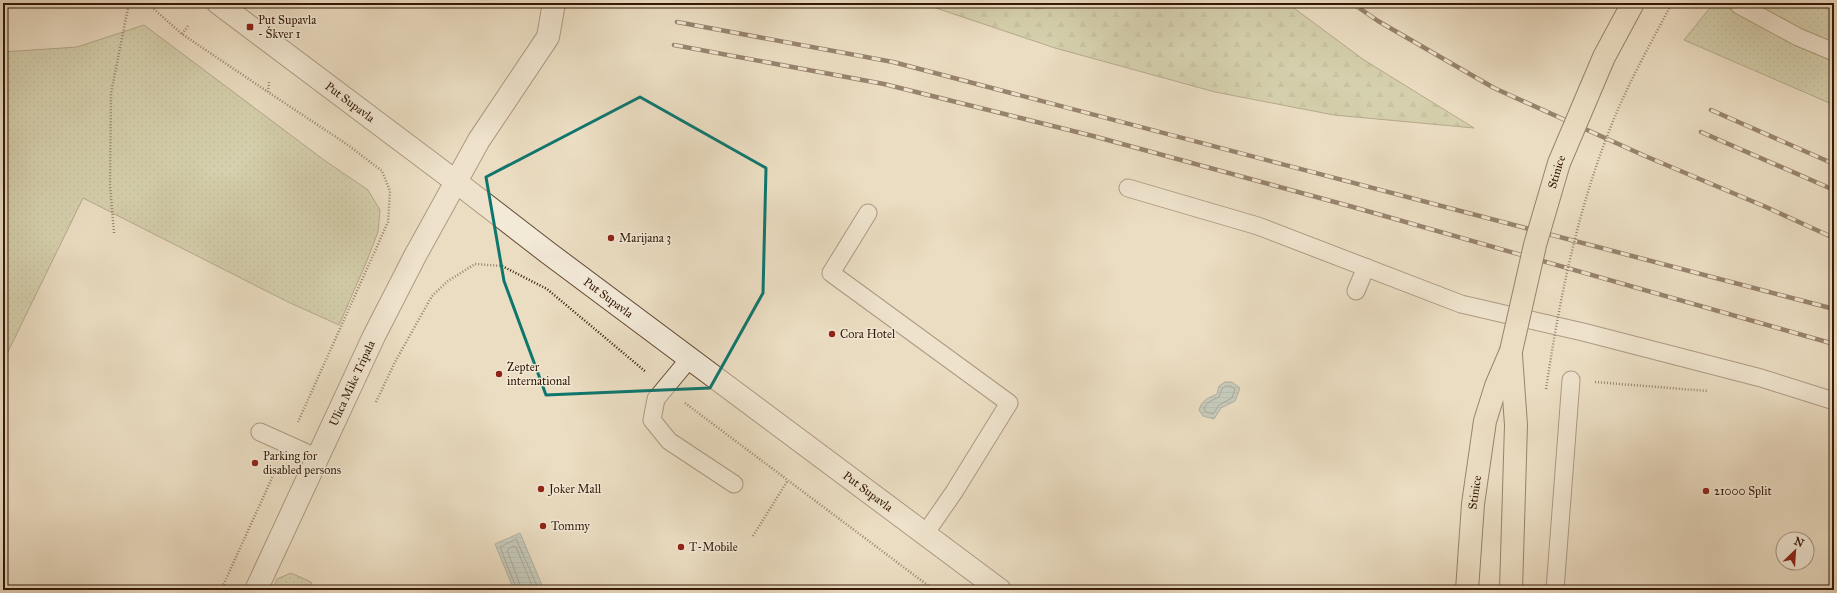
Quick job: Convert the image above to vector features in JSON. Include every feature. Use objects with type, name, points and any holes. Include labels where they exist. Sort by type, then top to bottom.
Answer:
[{"type":"main road","name":"Stinice","points":[[1467,590],[1473,504],[1486,421],[1496,386],[1511,351],[1535,245],[1559,163],[1604,57],[1633,3]]},
{"type":"main road","name":"Stinice","points":[[1511,351],[1516,425],[1511,590]]},
{"type":"street","name":"Put Supavla","points":[[218,3],[547,252],[1000,590]]},
{"type":"street","name":"Ulica Mike Tripala","points":[[256,590],[374,336],[455,181],[479,140],[548,37],[554,3]]},
{"type":"lane","points":[[1738,3],[1739,5],[1798,37],[1834,52]]},
{"type":"lane","points":[[1128,188],[1258,226],[1461,304],[1582,332],[1761,378],[1834,401]]},
{"type":"lane","points":[[868,213],[831,273],[1009,403],[954,492],[925,534]]},
{"type":"lane","points":[[1356,291],[1366,267]]},
{"type":"lane","points":[[690,358],[656,399],[652,420],[669,441],[734,484]]},
{"type":"lane","points":[[1555,590],[1571,380]]},
{"type":"lane","points":[[260,432],[318,458]]},
{"type":"path","points":[[114,233],[110,185],[111,93],[130,3]]},
{"type":"path","points":[[147,3],[182,34],[342,141],[382,171],[390,190],[388,222],[221,590]]},
{"type":"path","points":[[1546,389],[1557,314],[1567,269],[1589,187],[1616,114],[1672,3]]},
{"type":"path","points":[[182,34],[188,26]]},
{"type":"path","points":[[268,92],[270,82]]},
{"type":"path","points":[[374,404],[395,362],[432,296],[448,281],[475,264],[502,266],[547,289],[665,388],[934,590]]},
{"type":"path","points":[[1571,380],[1713,392]]},
{"type":"path","points":[[752,536],[788,480]]},
{"type":"highlighted area","points":[[640,97],[766,168],[763,293],[710,388],[546,395],[504,281],[486,177]]},
{"type":"green space","points":[[921,3],[1023,3],[1036,9],[1076,3],[1287,3],[1364,60],[1474,128],[1334,115],[1215,92],[1055,48]]},
{"type":"green space","points":[[1714,3],[1834,3],[1834,105],[1684,40]]},
{"type":"green space","points":[[144,25],[324,160],[368,190],[380,210],[378,232],[366,263],[339,325],[288,302],[83,198],[3,362],[3,52],[77,47]]},
{"type":"green space","points":[[291,573],[311,582],[314,590],[272,590],[277,579]]},
{"type":"water","points":[[1225,382],[1232,382],[1240,388],[1235,401],[1221,408],[1214,419],[1203,416],[1199,410],[1202,404],[1208,398],[1217,394],[1219,386]]},
{"type":"water","points":[[520,533],[544,590],[514,590],[495,544]]},
{"type":"railway","points":[[1352,3],[1378,21],[1494,88],[1645,156],[1766,207],[1834,238]]},
{"type":"railway","points":[[677,22],[893,62],[1834,309]]},
{"type":"railway","points":[[674,45],[884,84],[1093,136],[1353,207],[1834,344]]},
{"type":"railway","points":[[1711,110],[1834,164]]},
{"type":"railway","points":[[1701,132],[1834,190]]},
{"type":"place","name":"Put Supavla - Škver 1","points":[[250,27]]},
{"type":"place","name":"Marijana 3","points":[[611,238]]},
{"type":"place","name":"Cora Hotel","points":[[832,334]]},
{"type":"place","name":"Zepter international","points":[[499,374]]},
{"type":"place","name":"Parking for disabled persons","points":[[255,463]]},
{"type":"place","name":"Joker Mall","points":[[541,489]]},
{"type":"place","name":"21000 Split","points":[[1706,491]]},
{"type":"place","name":"Tommy","points":[[543,526]]},
{"type":"place","name":"T-Mobile","points":[[681,547]]}]
